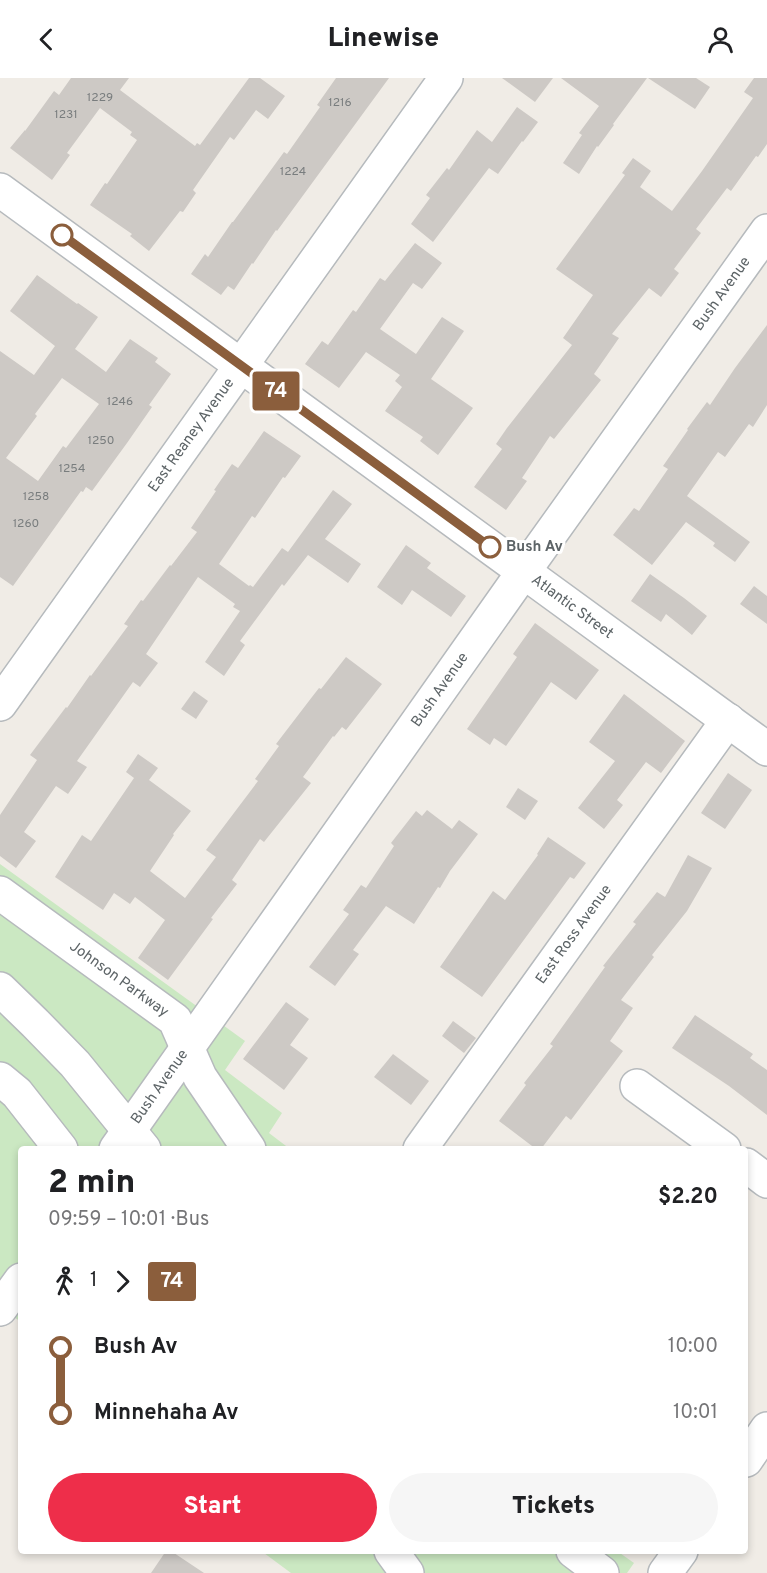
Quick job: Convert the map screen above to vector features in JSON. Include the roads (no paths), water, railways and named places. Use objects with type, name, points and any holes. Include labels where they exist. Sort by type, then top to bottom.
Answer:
[{"type":"street","name":"East Reaney Avenue","points":[[0,704],[446,78]]},
{"type":"street","name":"Atlantic Street","points":[[0,189],[767,749]]},
{"type":"street","name":"Bush Avenue","points":[[130,1143],[187,1049],[767,231]]},
{"type":"street","name":"East Ross Avenue","points":[[422,1146],[728,720]]},
{"type":"street","name":"Johnson Parkway","points":[[0,893],[175,1020],[200,1077],[247,1146]]},
{"type":"street","points":[[0,989],[75,1064],[130,1143]]},
{"type":"street","points":[[0,1079],[16,1093],[59,1146]]},
{"type":"street","points":[[637,1086],[720,1146]]},
{"type":"street","points":[[748,1167],[767,1181]]},
{"type":"street","points":[[0,1310],[18,1284]]},
{"type":"street","points":[[748,1457],[767,1429]]},
{"type":"street","points":[[393,1554],[407,1573]]},
{"type":"street","points":[[577,1554],[602,1573]]},
{"type":"street","points":[[665,1573],[679,1554]]},
{"type":"place","name":"Bush Av","points":[[490,547]]}]
